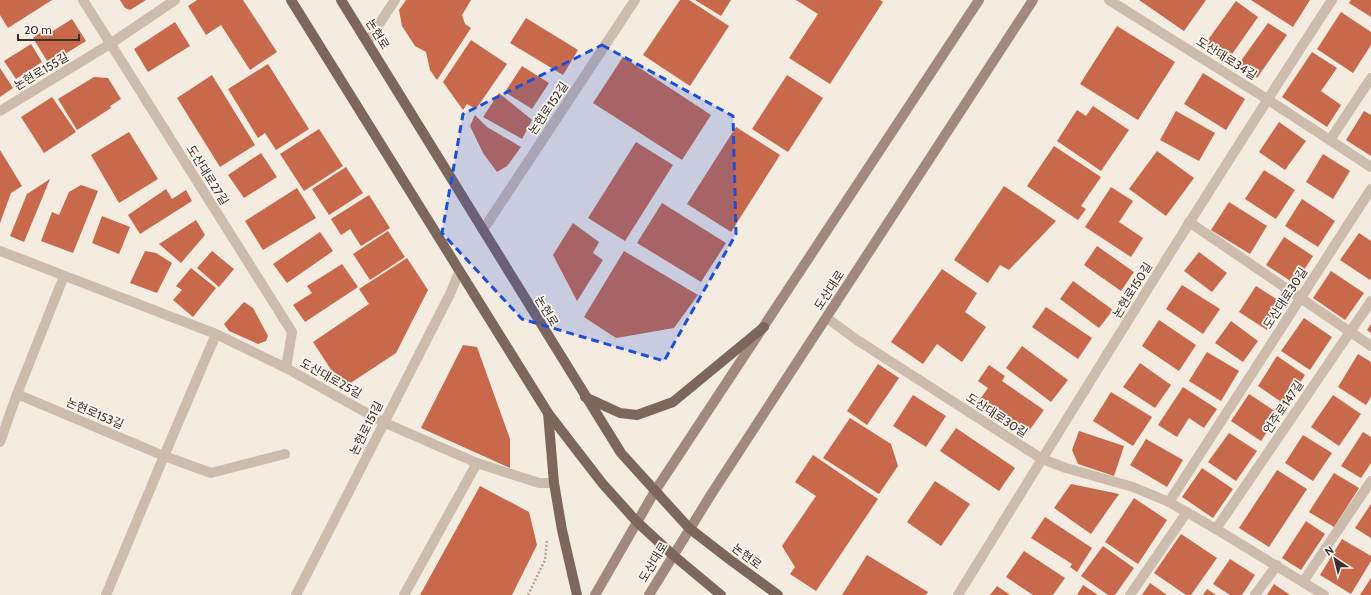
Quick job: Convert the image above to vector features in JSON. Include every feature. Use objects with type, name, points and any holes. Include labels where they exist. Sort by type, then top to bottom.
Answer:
[{"type":"main road","points":[[291,0],[548,413],[602,483],[637,522],[673,555],[721,595]]},
{"type":"main road","name":"논현로","points":[[341,0],[368,41],[585,397],[621,453],[690,528],[778,595]]},
{"type":"main road","points":[[595,595],[655,491],[978,0]]},
{"type":"main road","name":"도산대로","points":[[649,595],[690,528],[1033,0]]},
{"type":"main road","points":[[585,397],[620,414],[637,415],[672,402],[764,327]]},
{"type":"main road","points":[[548,413],[554,483],[562,530],[577,595]]},
{"type":"street","name":"도산대로27길","points":[[83,0],[292,332],[286,368]]},
{"type":"street","name":"논현로155길","points":[[0,111],[110,44],[175,0]]},
{"type":"street","points":[[368,41],[395,0]]},
{"type":"street","name":"논현로152길","points":[[483,230],[635,0]]},
{"type":"street","name":"도산대로34길","points":[[1108,0],[1267,99],[1371,167]]},
{"type":"street","name":"논현로150길","points":[[958,595],[1189,222],[1332,0]]},
{"type":"street","points":[[1330,140],[1371,78]]},
{"type":"street","name":"도산대로30길","points":[[1169,502],[1371,189]]},
{"type":"street","points":[[1189,222],[1371,346]]},
{"type":"street","name":"도산대로25길","points":[[0,251],[216,334],[286,368],[384,422],[477,463],[539,483],[554,483]]},
{"type":"street","name":"논현로151길","points":[[296,595],[459,272]]},
{"type":"street","points":[[0,442],[17,394],[64,276]]},
{"type":"street","name":"언주로147길","points":[[1216,529],[1371,301]]},
{"type":"street","name":"도산대로30길","points":[[827,318],[857,340],[1042,459],[1066,468],[1133,487],[1169,502],[1277,565],[1319,594]]},
{"type":"street","points":[[106,595],[216,334]]},
{"type":"street","name":"논현로153길","points":[[17,394],[164,456]]},
{"type":"street","points":[[164,456],[212,473],[285,454]]},
{"type":"street","points":[[404,595],[477,463]]},
{"type":"street","points":[[1303,582],[1371,481]]},
{"type":"street","points":[[1130,595],[1187,512]]},
{"type":"street","points":[[1256,595],[1277,565]]},
{"type":"path","points":[[528,595],[545,560],[547,537]]},
{"type":"highlighted area","points":[[602,45],[733,116],[736,234],[664,361],[522,319],[442,233],[463,114]]},
{"type":"building","points":[[0,0],[52,0],[8,28],[0,15]]},
{"type":"building","points":[[120,0],[146,0],[130,10],[125,8]]},
{"type":"building","points":[[197,0],[243,0],[277,52],[250,70],[221,25],[206,35],[188,6]]},
{"type":"building","points":[[406,0],[471,0],[462,15],[465,24],[471,28],[437,80],[430,70],[426,52],[415,46],[402,26],[399,10]]},
{"type":"building","points":[[680,0],[689,0],[729,26],[690,86],[643,55]]},
{"type":"building","points":[[695,0],[731,0],[721,16]]},
{"type":"building","points":[[796,0],[880,0],[883,2],[830,84],[789,58],[818,14]]},
{"type":"building","points":[[1139,0],[1206,0],[1184,31]]},
{"type":"building","points":[[1251,0],[1310,0],[1293,27]]},
{"type":"building","points":[[1351,0],[1371,0],[1371,17],[1349,3]]},
{"type":"building","points":[[1236,1],[1258,17],[1228,60],[1205,44]]},
{"type":"building","points":[[1341,12],[1371,32],[1371,45],[1353,73],[1317,49]]},
{"type":"building","points":[[526,18],[578,50],[563,75],[510,43]]},
{"type":"building","points":[[72,19],[86,41],[49,64],[33,38],[50,26],[53,31]]},
{"type":"building","points":[[175,22],[190,46],[148,72],[134,49]]},
{"type":"building","points":[[1268,23],[1287,35],[1257,78],[1238,65]]},
{"type":"building","points":[[1117,26],[1175,62],[1138,120],[1080,84]]},
{"type":"building","points":[[471,40],[507,64],[476,109],[467,104],[463,110],[443,82]]},
{"type":"building","points":[[31,44],[42,62],[16,79],[4,61]]},
{"type":"building","points":[[1312,52],[1337,68],[1321,91],[1341,105],[1327,127],[1282,97]]},
{"type":"building","points":[[623,57],[711,115],[682,160],[593,103]]},
{"type":"building","points":[[268,64],[309,129],[276,150],[265,133],[258,138],[228,89]]},
{"type":"building","points":[[522,66],[549,83],[532,109],[505,92]]},
{"type":"building","points":[[0,68],[13,88],[0,97]]},
{"type":"building","points":[[1203,73],[1245,99],[1226,130],[1184,104]]},
{"type":"building","points":[[212,75],[255,145],[220,167],[177,98]]},
{"type":"building","points":[[787,75],[823,98],[788,152],[752,129]]},
{"type":"building","points":[[94,77],[108,78],[121,99],[110,106],[111,108],[77,130],[58,99]]},
{"type":"building","points":[[499,93],[532,120],[522,139],[483,117]]},
{"type":"building","points":[[52,97],[76,132],[44,153],[21,117]]},
{"type":"building","points":[[1093,106],[1129,130],[1101,171],[1057,141],[1077,110],[1086,116]]},
{"type":"building","points":[[1176,111],[1215,133],[1199,161],[1160,140]]},
{"type":"building","points":[[1364,111],[1371,115],[1371,156],[1346,140]]},
{"type":"building","points":[[475,115],[487,127],[521,147],[507,166],[497,172],[483,153],[470,126]]},
{"type":"building","points":[[1279,122],[1306,141],[1285,170],[1259,152]]},
{"type":"building","points":[[736,127],[780,155],[731,232],[687,204]]},
{"type":"building","points":[[319,129],[343,166],[304,191],[280,154]]},
{"type":"building","points":[[129,132],[158,179],[119,203],[91,155]]},
{"type":"building","points":[[636,142],[673,165],[625,241],[588,218]]},
{"type":"building","points":[[1054,146],[1101,177],[1081,206],[1086,209],[1078,220],[1027,186]]},
{"type":"building","points":[[0,150],[22,186],[11,193],[0,223]]},
{"type":"building","points":[[1157,151],[1194,178],[1166,216],[1129,189]]},
{"type":"building","points":[[261,153],[277,177],[244,198],[228,175]]},
{"type":"building","points":[[1323,154],[1350,171],[1333,199],[1306,182]]},
{"type":"building","points":[[346,167],[363,193],[329,215],[312,189]]},
{"type":"building","points":[[1264,170],[1295,190],[1276,219],[1245,199]]},
{"type":"building","points":[[50,179],[24,242],[10,236],[27,194]]},
{"type":"building","points":[[81,185],[98,191],[73,253],[41,241],[52,212],[59,215],[69,192]]},
{"type":"building","points":[[1004,186],[1056,221],[1009,270],[1000,265],[988,283],[954,260]]},
{"type":"building","points":[[1111,187],[1133,201],[1119,222],[1143,238],[1131,257],[1085,227]]},
{"type":"building","points":[[297,188],[316,218],[263,250],[245,221]]},
{"type":"building","points":[[166,189],[172,199],[186,190],[192,201],[140,234],[128,215]]},
{"type":"building","points":[[369,195],[390,228],[361,246],[350,229],[341,235],[331,219]]},
{"type":"building","points":[[1302,199],[1335,221],[1318,247],[1285,226]]},
{"type":"building","points":[[1229,202],[1267,226],[1250,254],[1211,230]]},
{"type":"building","points":[[662,203],[726,243],[701,282],[637,243]]},
{"type":"building","points":[[102,216],[130,227],[119,254],[92,243]]},
{"type":"building","points":[[196,220],[205,235],[181,263],[159,244]]},
{"type":"building","points":[[573,223],[599,242],[593,253],[603,260],[577,301],[553,255]]},
{"type":"building","points":[[388,231],[405,257],[370,280],[353,254]]},
{"type":"building","points":[[320,232],[333,251],[287,283],[273,264]]},
{"type":"building","points":[[1359,233],[1371,241],[1370,280],[1340,260]]},
{"type":"building","points":[[1284,237],[1313,256],[1295,284],[1266,265]]},
{"type":"building","points":[[1097,246],[1134,272],[1121,291],[1084,265]]},
{"type":"building","points":[[145,251],[156,253],[172,263],[157,293],[130,283]]},
{"type":"building","points":[[212,251],[234,269],[219,287],[197,268]]},
{"type":"building","points":[[624,251],[698,295],[674,328],[616,338],[584,317]]},
{"type":"building","points":[[1199,252],[1227,273],[1212,292],[1184,271]]},
{"type":"building","points":[[407,258],[428,290],[396,353],[343,388],[313,342],[369,304],[359,289]]},
{"type":"building","points":[[342,264],[358,287],[305,322],[293,305],[312,293],[307,286]]},
{"type":"building","points":[[191,268],[216,288],[193,317],[173,300],[182,290],[176,286]]},
{"type":"building","points":[[942,269],[977,293],[965,312],[986,327],[962,362],[937,344],[923,364],[891,342]]},
{"type":"building","points":[[1331,271],[1364,293],[1345,320],[1313,298]]},
{"type":"building","points":[[1073,281],[1113,310],[1099,328],[1060,299]]},
{"type":"building","points":[[1182,285],[1220,309],[1203,334],[1166,309]]},
{"type":"building","points":[[1256,286],[1284,304],[1267,330],[1239,312]]},
{"type":"building","points":[[244,302],[253,308],[268,336],[266,341],[258,344],[229,331],[224,324]]},
{"type":"building","points":[[1046,307],[1092,338],[1078,359],[1032,327]]},
{"type":"building","points":[[1304,318],[1332,337],[1310,370],[1281,351]]},
{"type":"building","points":[[1159,320],[1196,345],[1179,371],[1142,346]]},
{"type":"building","points":[[1231,321],[1258,341],[1243,362],[1215,343]]},
{"type":"building","points":[[1371,324],[1371,333],[1367,330]]},
{"type":"building","points":[[463,345],[477,347],[510,439],[510,468],[421,428]]},
{"type":"building","points":[[1022,346],[1068,380],[1051,402],[1006,368]]},
{"type":"building","points":[[1207,352],[1239,371],[1221,401],[1189,381]]},
{"type":"building","points":[[1358,354],[1371,362],[1371,397],[1366,405],[1338,387]]},
{"type":"building","points":[[1277,356],[1305,375],[1286,405],[1258,386]]},
{"type":"building","points":[[1140,363],[1171,385],[1155,408],[1123,387]]},
{"type":"building","points":[[878,364],[899,378],[867,425],[847,411]]},
{"type":"building","points":[[989,365],[1005,376],[1002,381],[1044,410],[1026,435],[978,402],[988,388],[978,381]]},
{"type":"building","points":[[1183,387],[1217,409],[1204,428],[1189,418],[1177,437],[1158,425]]},
{"type":"building","points":[[1111,392],[1152,417],[1133,446],[1093,421]]},
{"type":"building","points":[[1249,394],[1279,414],[1261,441],[1231,421]]},
{"type":"building","points":[[913,395],[946,416],[926,447],[893,426]]},
{"type":"building","points":[[1333,395],[1361,414],[1339,446],[1311,427]]},
{"type":"building","points":[[850,418],[891,444],[898,466],[879,494],[823,458]]},
{"type":"building","points":[[956,428],[1015,468],[999,491],[940,451]]},
{"type":"building","points":[[1079,431],[1124,446],[1114,476],[1078,464],[1072,450]]},
{"type":"building","points":[[1363,432],[1371,437],[1371,463],[1361,478],[1341,466]]},
{"type":"building","points":[[1229,433],[1257,451],[1236,481],[1208,462]]},
{"type":"building","points":[[1303,435],[1332,453],[1313,481],[1285,463]]},
{"type":"building","points":[[1146,439],[1183,460],[1167,487],[1130,465]]},
{"type":"building","points":[[813,455],[878,499],[816,591],[790,574],[795,567],[782,546],[816,496],[795,482]]},
{"type":"building","points":[[1202,468],[1233,489],[1213,518],[1182,497]]},
{"type":"building","points":[[1277,470],[1307,489],[1269,547],[1239,528]]},
{"type":"building","points":[[1334,473],[1359,488],[1334,527],[1309,512]]},
{"type":"building","points":[[935,481],[970,504],[941,546],[907,522]]},
{"type":"building","points":[[1071,484],[1119,494],[1091,534],[1054,508]]},
{"type":"building","points":[[480,486],[529,512],[537,545],[512,595],[420,595]]},
{"type":"building","points":[[1134,498],[1167,520],[1138,564],[1105,542]]},
{"type":"building","points":[[1371,504],[1371,538],[1355,528]]},
{"type":"building","points":[[1045,517],[1092,548],[1077,572],[1070,567],[1072,564],[1031,538]]},
{"type":"building","points":[[1306,521],[1325,534],[1301,570],[1282,558]]},
{"type":"building","points":[[1181,534],[1217,558],[1191,595],[1186,595],[1154,573]]},
{"type":"building","points":[[1342,539],[1371,556],[1371,561],[1351,594],[1320,575]]},
{"type":"building","points":[[1103,546],[1134,568],[1115,595],[1108,595],[1081,576]]},
{"type":"building","points":[[1024,551],[1065,578],[1053,595],[1033,595],[1006,577]]},
{"type":"building","points":[[867,555],[928,592],[926,595],[842,595]]},
{"type":"building","points":[[1230,559],[1255,575],[1242,595],[1230,595],[1213,584]]},
{"type":"building","points":[[1371,578],[1371,595],[1360,595]]},
{"type":"building","points":[[1150,583],[1167,595],[1142,595]]},
{"type":"building","points":[[1274,584],[1290,595],[1267,595]]},
{"type":"building","points":[[1083,585],[1098,595],[1077,595]]},
{"type":"building","points":[[997,586],[1010,595],[990,595]]},
{"type":"building","points":[[1207,589],[1216,595],[1203,595]]}]
